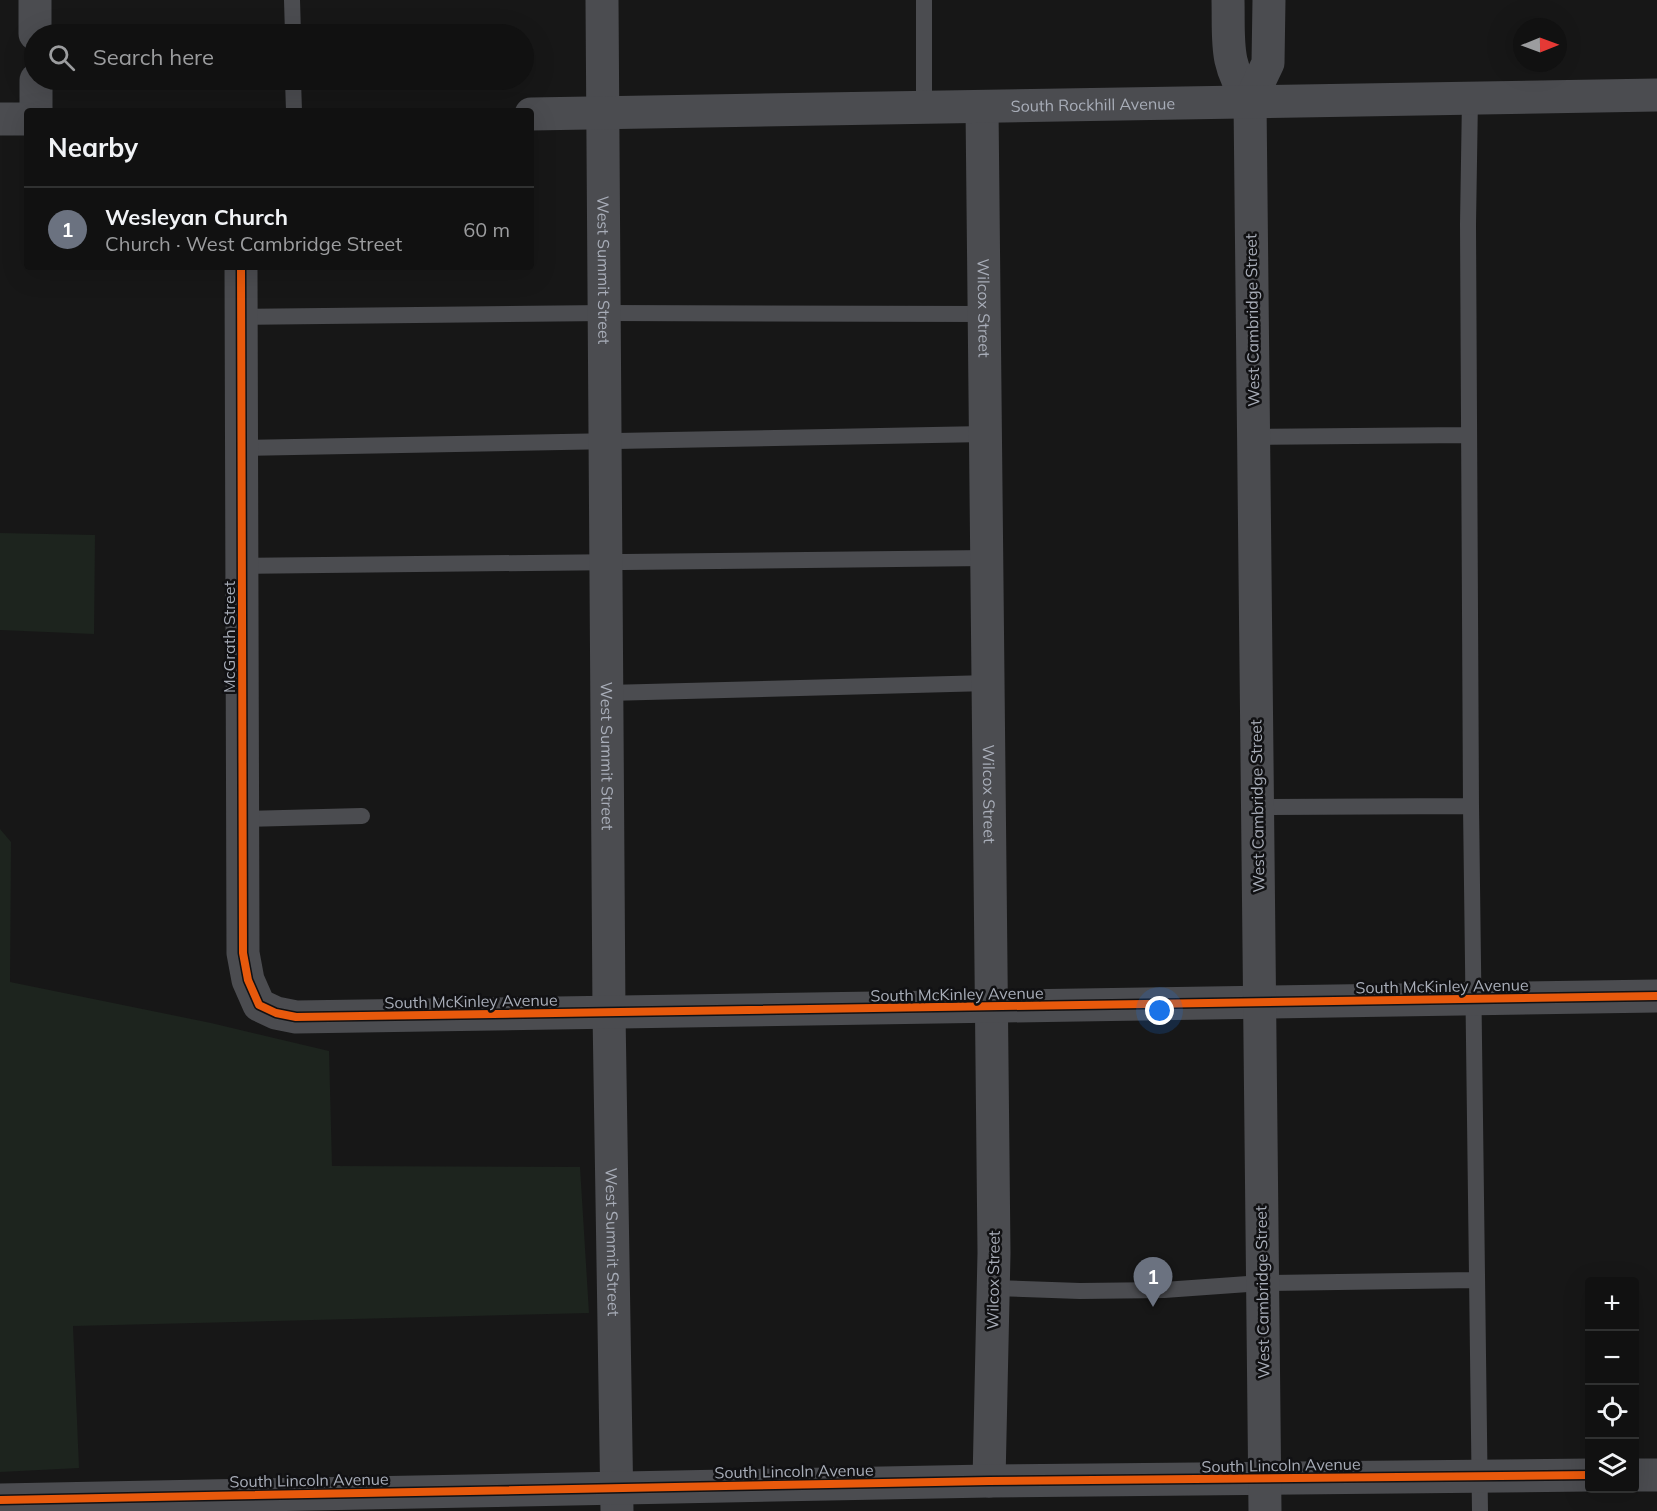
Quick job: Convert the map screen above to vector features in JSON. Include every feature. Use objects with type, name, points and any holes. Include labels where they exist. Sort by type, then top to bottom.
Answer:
[{"type":"street","points":[[35,0],[35,24]]},
{"type":"street","name":"West Summit Street","points":[[602,0],[609,1013],[617,1499]]},
{"type":"street","points":[[1228,0],[1229,62],[1236,82],[1250,101]]},
{"type":"street","name":"West Cambridge Street","points":[[1265,1495],[1250,101],[1268,63],[1269,0]]},
{"type":"street","points":[[36,90],[36,108]]},
{"type":"street","name":"South Rockhill Avenue","points":[[534,114],[1657,95]]},
{"type":"street","name":"Wilcox Street","points":[[982,107],[992,1007],[993,1288],[989,1481]]},
{"type":"street","points":[[0,119],[24,119]]},
{"type":"street","name":"McGrath Street","points":[[241,270],[243,953],[248,980],[259,1005]]},
{"type":"street","name":"South McKinley Avenue","points":[[259,1005],[276,1013],[296,1017],[1657,996]]},
{"type":"street","name":"South Lincoln Avenue","points":[[0,1500],[617,1499],[989,1481],[1265,1495],[1478,1477],[1585,1475]]},
{"type":"street","points":[[1639,1475],[1657,1475]]},
{"type":"lane","points":[[292,0],[292,24]]},
{"type":"lane","points":[[924,0],[924,108]]},
{"type":"lane","points":[[293,90],[294,108]]},
{"type":"lane","points":[[1470,98],[1471,806],[1480,1511]]},
{"type":"lane","points":[[241,317],[605,313],[984,314]]},
{"type":"lane","points":[[242,448],[985,434]]},
{"type":"lane","points":[[1253,437],[1469,435]]},
{"type":"lane","points":[[242,566],[606,564],[987,558]]},
{"type":"lane","points":[[607,693],[989,682]]},
{"type":"lane","points":[[1257,807],[1471,806]]},
{"type":"lane","points":[[243,819],[362,816]]},
{"type":"lane","points":[[993,1288],[1143,1290],[1262,1283],[1476,1280]]},
{"type":"shaded area","points":[[0,533],[95,535],[94,634],[0,630]]},
{"type":"shaded area","points":[[0,829],[11,842],[10,982],[211,1023],[329,1051],[332,1166],[580,1167],[589,1313],[73,1326],[79,1468],[0,1472]]},
{"type":"cycle path","points":[[241,270],[243,953],[248,980],[259,1005],[276,1013],[296,1017],[1657,996]]},
{"type":"cycle path","points":[[0,1500],[989,1481],[1585,1475]]},
{"type":"place","name":"Wesleyan Church","points":[[1153,1307]]}]
